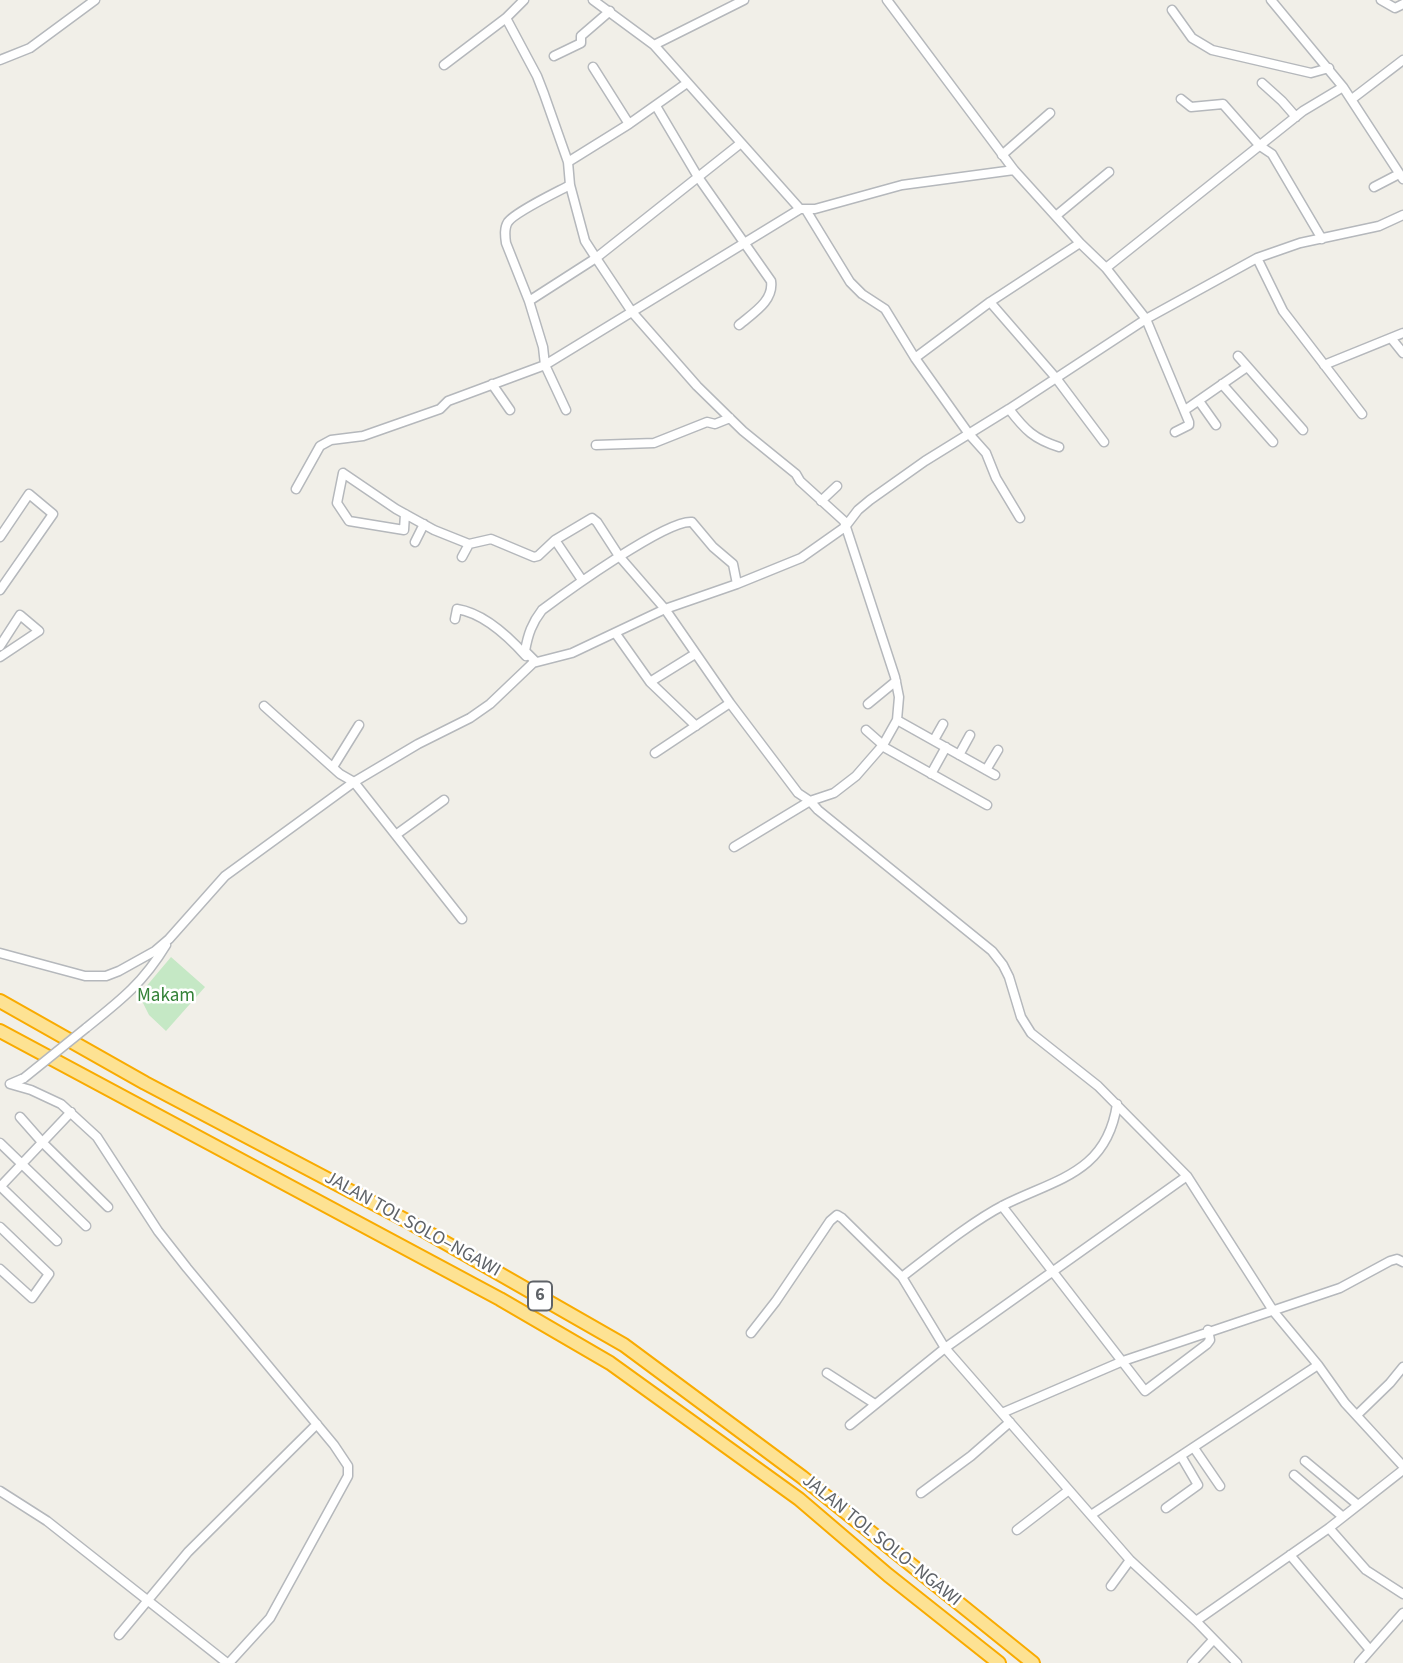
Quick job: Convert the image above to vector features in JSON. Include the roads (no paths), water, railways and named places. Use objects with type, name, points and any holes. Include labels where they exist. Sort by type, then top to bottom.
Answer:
[{"type":"highway","name":"JALAN TOL SOLO–NGAWI","points":[[0,1001],[157,1089],[409,1222],[624,1345],[802,1477],[1033,1663]]},
{"type":"highway","name":"JALAN TOL SOLO–NGAWI","points":[[0,1031],[489,1293],[610,1363],[799,1499],[888,1575],[999,1663]]},
{"type":"street","points":[[0,60],[30,48],[95,0]]},
{"type":"street","points":[[444,65],[506,19],[524,0]]},
{"type":"street","points":[[593,0],[654,45],[803,210],[850,282],[862,294],[885,309],[915,358],[968,434],[986,453],[996,478],[1020,518]]},
{"type":"street","points":[[654,45],[744,0]]},
{"type":"street","points":[[900,0],[889,3],[1002,155],[1080,243],[1106,268],[1146,319],[1189,425],[1175,432]]},
{"type":"street","points":[[1271,0],[1352,99],[1401,176],[1374,187]]},
{"type":"street","points":[[1381,0],[1395,8],[1403,4]]},
{"type":"street","points":[[1172,10],[1192,38],[1212,50],[1311,72],[1329,68]]},
{"type":"street","points":[[554,56],[581,43],[580,36],[610,11]]},
{"type":"street","points":[[506,19],[537,76],[568,162],[570,185],[585,241],[632,312],[697,386],[796,474],[844,521],[896,681],[899,697],[897,720],[882,746],[846,785],[834,793],[810,801],[734,848]]},
{"type":"street","points":[[1352,99],[1403,60]]},
{"type":"street","points":[[593,67],[629,124]]},
{"type":"street","points":[[568,162],[687,83]]},
{"type":"street","points":[[1262,83],[1296,117]]},
{"type":"street","points":[[1106,268],[1296,117],[1343,87]]},
{"type":"street","points":[[1181,99],[1191,107],[1224,101],[1260,146],[1272,154],[1322,239]]},
{"type":"street","points":[[656,106],[698,177],[771,281],[772,288],[767,300],[739,325]]},
{"type":"street","points":[[1002,155],[1050,113]]},
{"type":"street","points":[[529,301],[596,258],[741,143]]},
{"type":"street","points":[[296,489],[320,446],[363,436],[440,409],[448,401],[545,365],[743,243],[803,210],[902,185],[1014,170]]},
{"type":"street","points":[[1057,215],[1109,172]]},
{"type":"street","points":[[566,410],[545,365],[543,347],[529,301],[505,234],[507,223],[515,216],[570,185]]},
{"type":"street","points":[[10,1084],[24,1077],[116,1004],[150,971],[169,939],[225,876],[354,782],[418,744],[470,718],[504,692],[534,662],[572,653],[665,609],[801,558],[845,527],[870,500],[925,461],[1146,319],[1257,258],[1292,246],[1379,226],[1403,215]]},
{"type":"street","points":[[915,358],[990,302],[1080,243]]},
{"type":"street","points":[[1257,258],[1283,311],[1362,414]]},
{"type":"street","points":[[990,302],[1056,377],[1104,442]]},
{"type":"street","points":[[1324,365],[1403,333]]},
{"type":"street","points":[[1391,338],[1403,354]]},
{"type":"street","points":[[1238,356],[1303,430]]},
{"type":"street","points":[[1185,410],[1248,367]]},
{"type":"street","points":[[492,384],[510,410]]},
{"type":"street","points":[[1222,384],[1273,442]]},
{"type":"street","points":[[1199,401],[1216,425]]},
{"type":"street","points":[[1009,409],[1023,429],[1059,447]]},
{"type":"street","points":[[596,445],[654,443],[707,422],[715,424],[730,418]]},
{"type":"street","points":[[405,514],[404,530],[349,521],[337,503],[343,473],[405,514],[469,544],[491,540],[534,557],[555,540],[592,518],[597,522],[619,556],[665,609],[730,703],[798,793],[992,951],[1009,977],[1021,1017],[1031,1032],[1083,1072],[1187,1176],[1274,1312],[1318,1365],[1335,1391],[1403,1468],[1329,1528],[1196,1621]]},
{"type":"street","points":[[821,501],[836,486]]},
{"type":"street","points":[[0,537],[29,494],[53,514],[0,590]]},
{"type":"street","points":[[534,662],[525,651],[534,621],[542,610],[619,556],[679,523],[689,522],[733,564],[737,584]]},
{"type":"street","points":[[415,542],[424,524]]},
{"type":"street","points":[[555,540],[582,580]]},
{"type":"street","points":[[462,557],[469,544]]},
{"type":"street","points":[[455,619],[457,609],[460,609],[505,632],[534,662]]},
{"type":"street","points":[[0,646],[20,615],[39,631],[0,657]]},
{"type":"street","points":[[615,634],[650,682],[696,726]]},
{"type":"street","points":[[650,682],[695,654]]},
{"type":"street","points":[[869,704],[896,681]]},
{"type":"street","points":[[656,753],[730,703]]},
{"type":"street","points":[[264,706],[354,782],[462,919]]},
{"type":"street","points":[[897,720],[995,775]]},
{"type":"street","points":[[934,740],[943,724]]},
{"type":"street","points":[[333,767],[359,725]]},
{"type":"street","points":[[866,730],[882,746],[987,805]]},
{"type":"street","points":[[959,755],[970,734]]},
{"type":"street","points":[[931,774],[946,747]]},
{"type":"street","points":[[986,769],[998,750]]},
{"type":"street","points":[[397,834],[444,800]]},
{"type":"street","points":[[0,953],[75,975],[96,977],[119,971],[155,951],[169,939]]},
{"type":"street","points":[[0,1084],[10,1084],[51,1098],[71,1112],[97,1137],[158,1231],[222,1313],[317,1424],[348,1466],[348,1476],[270,1618],[228,1663],[47,1521],[0,1491]]},
{"type":"street","points":[[902,1277],[936,1250],[1003,1206],[1046,1188],[1082,1166],[1108,1137],[1115,1121],[1117,1104]]},
{"type":"street","points":[[57,1241],[0,1186],[71,1112]]},
{"type":"street","points":[[20,1117],[108,1207]]},
{"type":"street","points":[[0,1143],[86,1226]]},
{"type":"street","points":[[850,1425],[945,1348],[1187,1176]]},
{"type":"street","points":[[1003,1206],[1145,1391],[1207,1344],[1210,1340],[1209,1330]]},
{"type":"street","points":[[751,1333],[837,1215],[902,1277],[945,1348],[1130,1560],[1196,1621],[1232,1662]]},
{"type":"street","points":[[0,1227],[48,1272],[48,1276],[32,1298],[0,1269]]},
{"type":"street","points":[[1002,1413],[1123,1361],[1340,1288],[1390,1261],[1397,1259],[1403,1262]]},
{"type":"street","points":[[1091,1515],[1318,1365]]},
{"type":"street","points":[[1357,1415],[1403,1367]]},
{"type":"street","points":[[827,1373],[875,1404]]},
{"type":"street","points":[[921,1493],[971,1456],[1010,1422]]},
{"type":"street","points":[[119,1635],[147,1599],[214,1525],[317,1424]]},
{"type":"street","points":[[1194,1448],[1220,1486]]},
{"type":"street","points":[[1166,1507],[1198,1485],[1181,1456]]},
{"type":"street","points":[[1305,1461],[1357,1506]]},
{"type":"street","points":[[1294,1475],[1343,1517]]},
{"type":"street","points":[[1017,1530],[1069,1490]]},
{"type":"street","points":[[1329,1528],[1366,1570],[1403,1594]]},
{"type":"street","points":[[1290,1555],[1370,1650]]},
{"type":"street","points":[[1111,1586],[1130,1560]]},
{"type":"street","points":[[1359,1663],[1403,1613]]},
{"type":"street","points":[[1192,1663],[1213,1640]]},
{"type":"park label","name":"Makam","points":[[166,997]]}]
